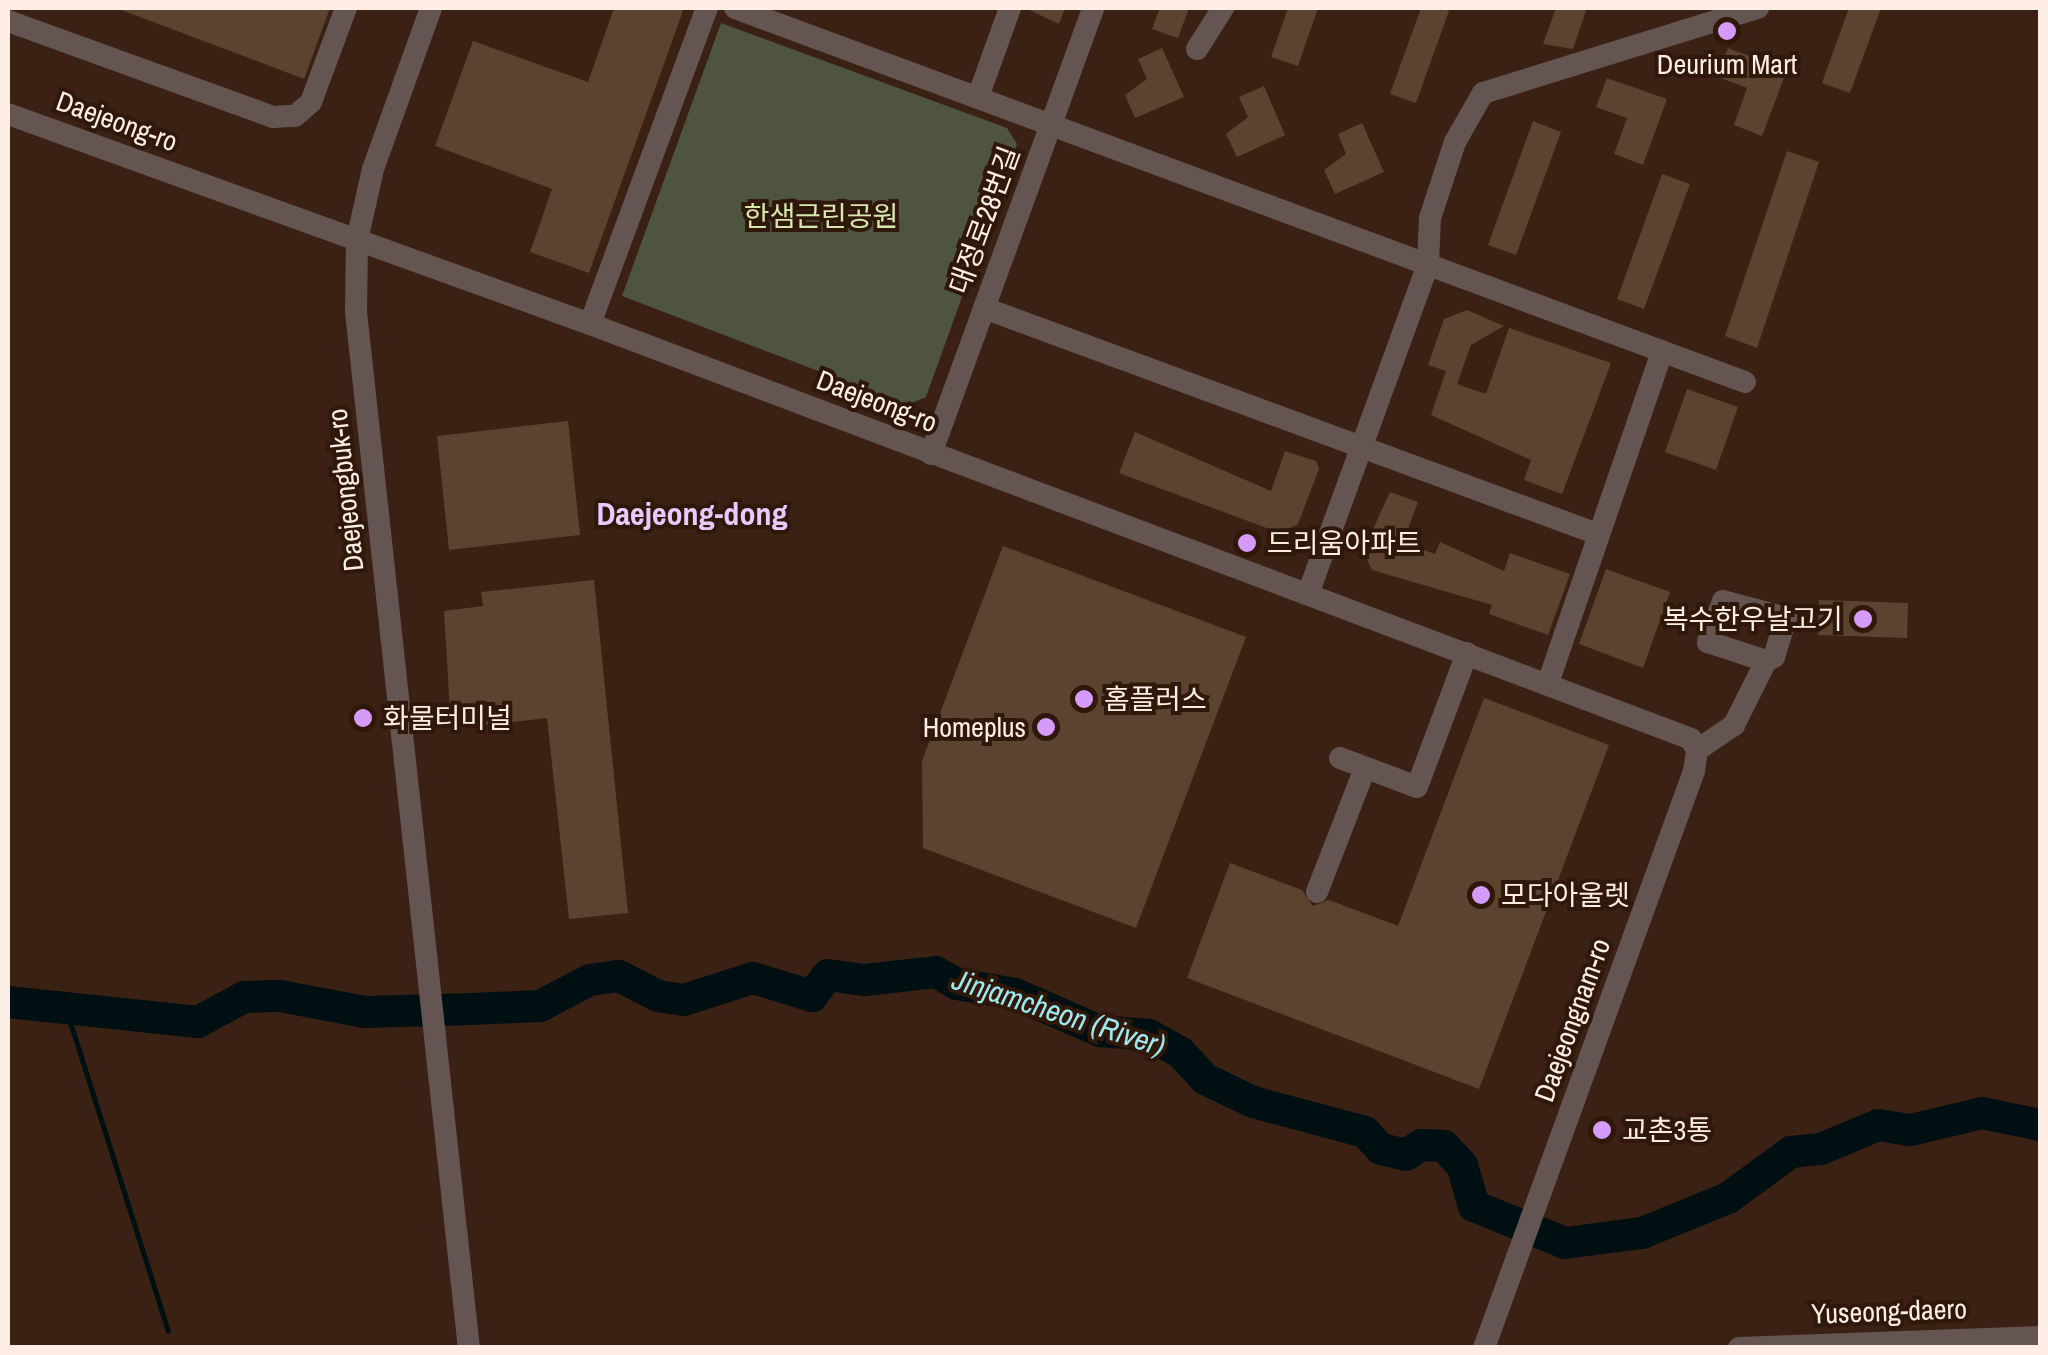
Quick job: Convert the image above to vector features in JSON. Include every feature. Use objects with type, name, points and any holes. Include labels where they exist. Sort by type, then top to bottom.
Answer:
[{"type":"street","points":[[8,21],[272,117],[296,116],[311,102],[346,8]]},
{"type":"street","name":"Daejeongbuk-ro","points":[[431,8],[372,169],[356,240],[356,312],[469,1348]]},
{"type":"street","points":[[590,324],[707,8]]},
{"type":"street","points":[[735,8],[1745,382]]},
{"type":"street","points":[[978,97],[1010,8]]},
{"type":"street","name":"대정로28번길","points":[[930,454],[1094,8]]},
{"type":"street","points":[[1197,49],[1223,8]]},
{"type":"street","points":[[1308,594],[1428,264],[1430,218],[1455,142],[1483,93],[1758,8]]},
{"type":"street","name":"Daejeong-ro","points":[[8,114],[590,324],[1682,732],[1696,761]]},
{"type":"street","points":[[984,308],[1595,533]]},
{"type":"street","points":[[1548,682],[1594,553],[1595,533],[1662,351]]},
{"type":"street","points":[[1340,758],[1417,787],[1467,653]]},
{"type":"street","points":[[1696,761],[1734,724],[1766,661]]},
{"type":"street","name":"Daejeongnam-ro","points":[[1484,1348],[1696,761]]},
{"type":"street","points":[[1322,881],[1365,768]]},
{"type":"street","name":"Yuseong-daero","points":[[1739,1348],[2040,1337]]},
{"type":"green space","name":"한샘근린공원","points":[[721,23],[1007,128],[1017,144],[926,397],[907,405],[622,296]]},
{"type":"building","points":[[116,8],[330,8],[304,79]]},
{"type":"building","points":[[614,8],[684,8],[589,273],[530,252],[552,189],[435,146],[473,41],[588,82]]},
{"type":"building","points":[[1025,8],[1065,8],[1059,24]]},
{"type":"building","points":[[1160,8],[1189,8],[1178,38],[1152,29]]},
{"type":"building","points":[[1288,8],[1318,8],[1298,66],[1271,57]]},
{"type":"building","points":[[1421,8],[1450,8],[1416,103],[1390,94]]},
{"type":"building","points":[[1556,8],[1587,8],[1573,49],[1543,44]]},
{"type":"building","points":[[1849,8],[1881,8],[1850,93],[1822,83]]},
{"type":"building","points":[[1162,48],[1184,97],[1135,118],[1125,95],[1147,79],[1138,59]]},
{"type":"building","points":[[1728,48],[1787,70],[1762,136],[1734,125],[1747,88],[1718,77]]},
{"type":"building","points":[[1607,78],[1667,99],[1643,165],[1614,154],[1627,118],[1596,107]]},
{"type":"building","points":[[1264,86],[1285,135],[1237,157],[1226,134],[1248,117],[1239,97]]},
{"type":"building","points":[[1533,121],[1561,132],[1516,255],[1488,245]]},
{"type":"building","points":[[1362,123],[1384,172],[1335,194],[1324,170],[1346,154],[1338,134]]},
{"type":"building","points":[[1787,151],[1819,162],[1757,348],[1725,336]]},
{"type":"building","points":[[1662,174],[1690,184],[1644,309],[1617,299]]},
{"type":"building","points":[[1467,310],[1504,326],[1471,345],[1457,384],[1486,394],[1509,328],[1611,363],[1562,494],[1524,480],[1531,460],[1431,415],[1446,371],[1428,365],[1444,319]]},
{"type":"building","points":[[1687,389],[1738,407],[1716,470],[1665,452]]},
{"type":"building","points":[[568,421],[580,535],[449,550],[437,436]]},
{"type":"building","points":[[1135,432],[1271,491],[1285,451],[1316,461],[1319,469],[1298,524],[1280,533],[1119,473]]},
{"type":"building","points":[[1390,492],[1418,502],[1403,542],[1435,554],[1440,542],[1504,571],[1510,553],[1570,574],[1548,635],[1489,614],[1492,605],[1372,570],[1363,551]]},
{"type":"building","name":"홈플러스","points":[[1003,546],[1246,637],[1136,928],[923,848],[922,761]]},
{"type":"building","points":[[1606,569],[1670,592],[1643,668],[1579,644]]},
{"type":"building","points":[[594,580],[628,913],[569,919],[547,718],[451,729],[444,611],[483,606],[481,592]]},
{"type":"building","name":"복수한우날고기","points":[[1819,600],[1908,603],[1907,638],[1818,635]]},
{"type":"building","name":"모다아울렛","points":[[1484,698],[1609,745],[1479,1089],[1187,978],[1230,863],[1302,890],[1313,906],[1329,900],[1398,926]]},
{"type":"waterway","name":"Jinjamcheon (River)","points":[[8,1002],[198,1022],[244,997],[280,996],[365,1012],[472,1009],[540,1006],[590,980],[619,976],[658,996],[684,1000],[753,978],[812,996],[828,975],[865,980],[936,972],[957,984],[1015,994],[1100,1031],[1149,1035],[1180,1052],[1205,1079],[1253,1102],[1365,1132],[1381,1149],[1406,1155],[1421,1145],[1444,1146],[1462,1165],[1474,1206],[1565,1243],[1642,1233],[1728,1198],[1791,1152],[1821,1149],[1878,1125],[1911,1130],[1982,1113],[2040,1125]]},
{"type":"waterway","points":[[64,1003],[168,1331]]},
{"type":"place","name":"Deurium Mart","points":[[1727,31]]},
{"type":"place","name":"드리움아파트","points":[[1247,543]]},
{"type":"place","name":"복수한우날고기","points":[[1863,619]]},
{"type":"place","name":"홈플러스","points":[[1084,699]]},
{"type":"place","name":"화물터미널","points":[[363,718]]},
{"type":"place","name":"Homeplus","points":[[1046,727]]},
{"type":"place","name":"모다아울렛","points":[[1481,895]]},
{"type":"place","name":"교촌3통","points":[[1602,1130]]},
{"type":"district","name":"Daejeong-dong","points":[[692,514]]}]
